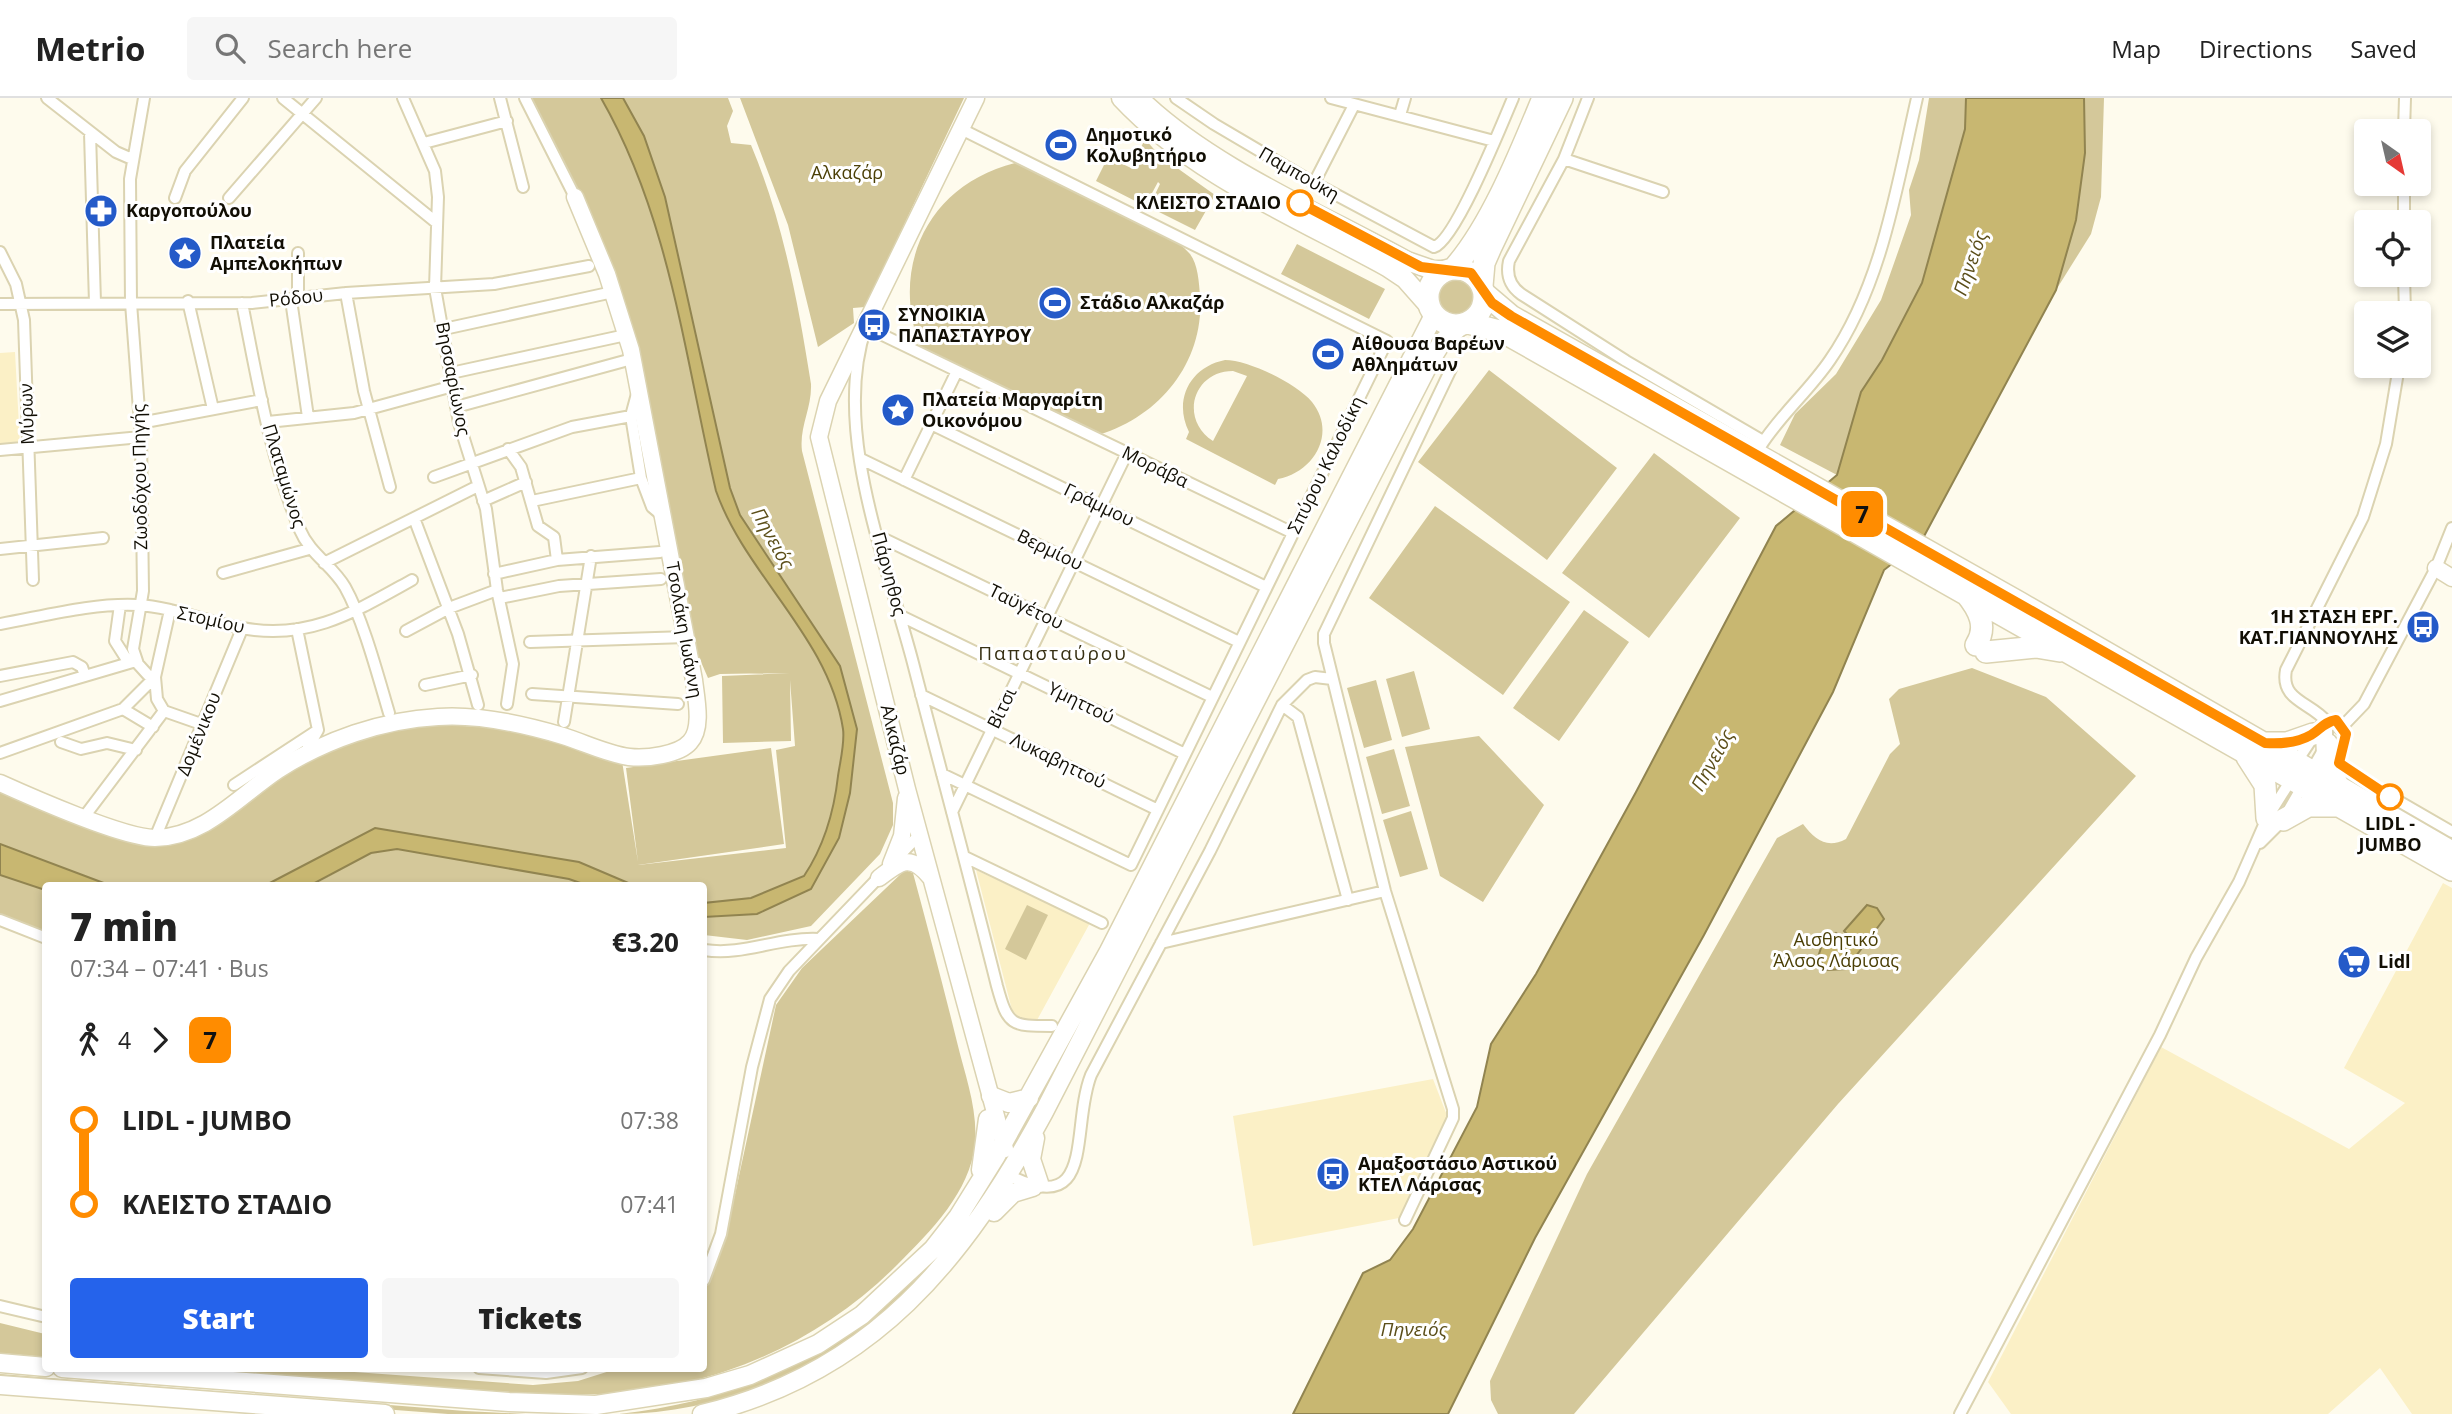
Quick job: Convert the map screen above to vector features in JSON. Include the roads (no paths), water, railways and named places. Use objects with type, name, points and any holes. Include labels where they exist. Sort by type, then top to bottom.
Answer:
[{"type":"highway","points":[[1494,318],[1465,324],[1442,322],[1431,310],[1431,283],[1451,269],[1467,252],[1502,189],[1543,98]]},
{"type":"highway","points":[[1465,324],[1481,311],[1484,263],[1562,98]]},
{"type":"highway","points":[[1451,269],[1471,273],[1483,290],[1494,318],[1601,378],[1758,460],[1928,562],[2265,743],[2300,774]]},
{"type":"highway","points":[[1928,562],[1965,592],[2244,752],[2300,774]]},
{"type":"highway","points":[[1965,592],[1975,605],[1983,625],[1981,649],[2036,647],[2073,653]]},
{"type":"highway","points":[[2184,717],[2223,731],[2300,774],[2452,870]]},
{"type":"highway","points":[[2265,743],[2287,743],[2322,733],[2328,766],[2342,799]]},
{"type":"highway","points":[[2244,752],[2265,785],[2275,819],[2308,806],[2342,799],[2452,852]]},
{"type":"main road","points":[[116,1372],[564,1405],[613,1404],[663,1396],[750,1375],[830,1337],[876,1304],[919,1265],[969,1200],[1000,1149],[1109,951],[1431,310],[1405,279],[1190,158],[1147,124],[1121,98]]},
{"type":"main road","points":[[1139,98],[1173,128],[1252,177],[1407,261],[1433,270],[1451,269]]},
{"type":"main road","points":[[702,1414],[783,1387],[854,1347],[929,1284],[972,1230],[1044,1112],[1432,358],[1442,342],[1465,324]]},
{"type":"main road","points":[[991,1096],[1009,1103],[1029,1098]]},
{"type":"main road","points":[[972,1230],[1013,1193],[1042,1186],[1031,1160],[1044,1112]]},
{"type":"main road","points":[[969,1200],[985,1156],[988,1119]]},
{"type":"main road","points":[[0,1363],[42,1367]]},
{"type":"main road","points":[[0,1385],[385,1414]]},
{"type":"street","points":[[47,98],[90,133],[132,159]]},
{"type":"street","name":"Ζωοδόχου Πηγής","points":[[133,662],[133,646],[141,606],[141,437],[131,303],[132,159],[144,98]]},
{"type":"street","points":[[175,198],[185,171],[243,98]]},
{"type":"street","points":[[283,98],[437,223]]},
{"type":"street","points":[[229,198],[316,98]]},
{"type":"street","name":"Βησσαρίωνος","points":[[403,98],[435,171],[435,288],[456,407],[483,501],[494,573],[513,664],[506,704]]},
{"type":"street","points":[[500,98],[523,187]]},
{"type":"street","name":"Τσολάκη Ιωάννη","points":[[0,783],[84,817],[155,838],[180,834],[207,823],[304,755],[348,735],[439,716],[531,728],[620,756],[640,758],[687,746],[696,732],[696,699],[687,637],[626,335],[613,292],[575,197],[525,98]]},
{"type":"street","name":"Πάρνηθος","points":[[976,98],[866,327],[859,351],[856,378],[861,459],[878,536],[1006,1016],[1019,1026],[1052,1026]]},
{"type":"street","name":"Παμπούκη","points":[[1176,98],[1213,124],[1426,245],[1438,246],[1444,242],[1494,141]]},
{"type":"street","points":[[1331,98],[1494,141],[1513,98]]},
{"type":"street","points":[[1400,116],[1405,98]]},
{"type":"street","points":[[1588,98],[1564,159],[1509,261],[1508,273],[1514,288],[1626,361],[1758,460],[1830,360],[1851,323],[1877,260],[1917,98]]},
{"type":"street","points":[[2404,98],[2404,119]]},
{"type":"street","points":[[1314,183],[1354,105]]},
{"type":"street","points":[[424,143],[507,121]]},
{"type":"street","name":"Σπύρου Καλοδίκη","points":[[961,129],[1387,341],[1131,865],[965,785]]},
{"type":"street","points":[[90,133],[95,303]]},
{"type":"street","points":[[1564,159],[1663,192]]},
{"type":"street","name":"Μύρων","points":[[0,252],[22,303],[34,545],[33,580]]},
{"type":"street","points":[[298,253],[295,299],[307,416]]},
{"type":"street","name":"Ρόδου","points":[[0,304],[188,301],[242,303],[516,282],[589,266]]},
{"type":"street","points":[[444,329],[613,292]]},
{"type":"street","points":[[346,293],[370,409],[390,487]]},
{"type":"street","points":[[188,301],[213,410]]},
{"type":"street","name":"Πλαταμώνος","points":[[242,303],[262,400],[294,514],[309,549],[340,579],[355,612],[389,713]]},
{"type":"street","name":"Μοράβα","points":[[866,327],[1293,533]]},
{"type":"street","name":"Αλκαζάρ","points":[[866,327],[828,401],[819,429],[820,446],[983,1077],[988,1119],[1010,1171]]},
{"type":"street","points":[[451,373],[626,335]]},
{"type":"street","points":[[456,407],[632,359]]},
{"type":"street","points":[[1405,1220],[1454,1115],[1385,891],[1332,679],[1324,634],[1451,369]]},
{"type":"street","points":[[904,480],[957,371]]},
{"type":"street","points":[[2322,733],[2315,709],[2286,689],[2286,670],[2362,517],[2386,444],[2397,378]]},
{"type":"street","points":[[268,422],[370,409],[453,386]]},
{"type":"street","points":[[638,390],[631,416],[641,478],[652,508],[664,517]]},
{"type":"street","points":[[140,423],[262,400]]},
{"type":"street","points":[[434,477],[572,427],[631,416]]},
{"type":"street","name":"Γράμμου","points":[[931,424],[1266,587]]},
{"type":"street","points":[[0,450],[141,437]]},
{"type":"street","points":[[508,449],[521,467],[540,530],[554,537],[557,561]]},
{"type":"street","name":"Βίτσι","points":[[951,813],[1127,453]]},
{"type":"street","name":"Βερμίου","points":[[861,459],[1240,642]]},
{"type":"street","points":[[532,500],[641,478]]},
{"type":"street","points":[[483,501],[526,482]]},
{"type":"street","points":[[324,563],[478,486]]},
{"type":"street","points":[[414,518],[472,675],[478,705]]},
{"type":"street","points":[[2300,774],[2322,733],[2343,725],[2364,704],[2435,568],[2452,528]]},
{"type":"street","name":"Ταϋγέτου","points":[[878,536],[1212,697]]},
{"type":"street","points":[[0,549],[103,538]]},
{"type":"street","points":[[223,573],[309,549]]},
{"type":"street","points":[[494,573],[591,556],[660,552]]},
{"type":"street","points":[[564,722],[591,556]]},
{"type":"street","points":[[2435,568],[2452,578]]},
{"type":"street","points":[[407,631],[449,608],[498,594],[587,583],[661,579]]},
{"type":"street","name":"Στομίου","points":[[0,624],[120,605],[170,610],[242,628],[297,629],[325,624],[355,612],[412,580]]},
{"type":"street","points":[[120,605],[115,641],[133,662],[155,677]]},
{"type":"street","points":[[170,610],[155,677],[157,699],[164,711],[204,725]]},
{"type":"street","name":"Υμηττού","points":[[901,616],[1185,754]]},
{"type":"street","name":"Δομένικου","points":[[155,838],[242,628]]},
{"type":"street","points":[[297,629],[318,730],[304,755]]},
{"type":"street","points":[[530,642],[687,637]]},
{"type":"street","points":[[0,676],[74,662],[82,667],[85,676]]},
{"type":"street","points":[[0,701],[133,662]]},
{"type":"street","points":[[425,685],[472,675]]},
{"type":"street","points":[[0,753],[123,709],[155,677]]},
{"type":"street","points":[[1010,1171],[1042,1186],[1065,1183],[1072,1171],[1083,1097],[1091,1075],[1282,705],[1307,680],[1315,677],[1332,679]]},
{"type":"street","points":[[532,694],[678,704]]},
{"type":"street","name":"Λυκαβηττού","points":[[921,695],[1158,810]]},
{"type":"street","points":[[2305,704],[2322,733]]},
{"type":"street","points":[[1282,705],[1298,717],[1348,900]]},
{"type":"street","points":[[123,709],[153,727]]},
{"type":"street","points":[[84,817],[164,711]]},
{"type":"street","points":[[1961,1414],[2256,847],[2275,819],[2322,733],[2336,720],[2343,725],[2346,742],[2339,763],[2343,769],[2452,832]]},
{"type":"street","points":[[234,785],[318,730]]},
{"type":"street","points":[[61,742],[81,749],[107,743],[136,750]]},
{"type":"street","points":[[942,774],[965,785]]},
{"type":"street","points":[[891,864],[902,836],[907,789]]},
{"type":"street","points":[[707,1272],[721,1234],[745,1103],[767,1006],[780,983],[819,939],[920,834]]},
{"type":"street","points":[[965,857],[1102,923]]},
{"type":"street","points":[[879,878],[897,864],[907,862],[921,866],[932,879]]},
{"type":"street","points":[[1161,943],[1385,891]]},
{"type":"street","points":[[0,920],[42,936]]},
{"type":"street","points":[[707,950],[728,953],[777,940],[819,939]]},
{"type":"street","name":"Αλκαζάρ","points":[[983,1077],[991,1096],[1000,1149]]},
{"type":"street","points":[[0,1306],[42,1316]]},
{"type":"street","points":[[533,1372],[553,1372]]},
{"type":"water","name":"Πηνειός","points":[[601,98],[623,98],[644,136],[665,197],[730,488],[740,515],[840,666],[857,729],[850,793],[839,838],[811,889],[757,914],[707,917],[707,903],[751,898],[804,876],[817,853],[831,816],[842,752],[843,729],[835,696],[821,665],[805,636],[729,522],[716,491],[660,240],[644,191]]},
{"type":"water","name":"Πηνειός","points":[[1966,98],[2084,98],[2085,153],[2076,220],[2056,290],[1922,540],[1884,570],[1833,692],[1704,935],[1535,1238],[1448,1414],[1293,1414],[1363,1273],[1390,1260],[1413,1229],[1477,1107],[1491,1044],[1536,974],[1636,792],[1776,526],[1837,475],[1861,392],[1882,360],[1922,283],[1965,129]]},
{"type":"water","points":[[375,828],[579,862],[626,882],[578,882],[397,849],[371,853],[317,882],[272,882]]},
{"type":"water","points":[[0,844],[101,882],[42,882],[42,889],[0,875]]},
{"type":"water","points":[[1867,905],[1877,908],[1884,919],[1846,969],[1826,970],[1818,957],[1823,942],[1836,933],[1839,935],[1836,942],[1841,945],[1848,935],[1844,931]]},
{"type":"place","name":"Δημοτικό Κολυβητήριο","points":[[1061,145]]},
{"type":"place","name":"ΚΛΕΙΣΤΟ ΣΤΑΔΙΟ","points":[[1300,203]]},
{"type":"place","name":"Καργοπούλου","points":[[101,211]]},
{"type":"place","name":"Πλατεία Αμπελοκήπων","points":[[185,253]]},
{"type":"place","name":"Στάδιο Αλκαζάρ","points":[[1055,303]]},
{"type":"place","name":"ΣΥΝΟΙΚΙΑ ΠΑΠΑΣΤΑΥΡΟΥ","points":[[874,325]]},
{"type":"place","name":"Αίθουσα Βαρέων Αθλημάτων","points":[[1328,354]]},
{"type":"place","name":"Πλατεία Μαργαρίτη Οικονόμου","points":[[898,410]]},
{"type":"place","name":"1Η ΣΤΑΣΗ ΕΡΓ. ΚΑΤ.ΓΙΑΝΝΟΥΛΗΣ","points":[[2423,627]]},
{"type":"place","name":"LIDL - JUMBO","points":[[2390,797]]},
{"type":"place","name":"Lidl","points":[[2354,962]]},
{"type":"place","name":"Αμαξοστάσιο Αστικού ΚΤΕΛ Λάρισας","points":[[1333,1174]]},
{"type":"district","name":"Παπασταύρου","points":[[1053,653]]},
{"type":"park label","name":"Αισθητικό Άλσος Λάρισας","points":[[1836,950]]}]
